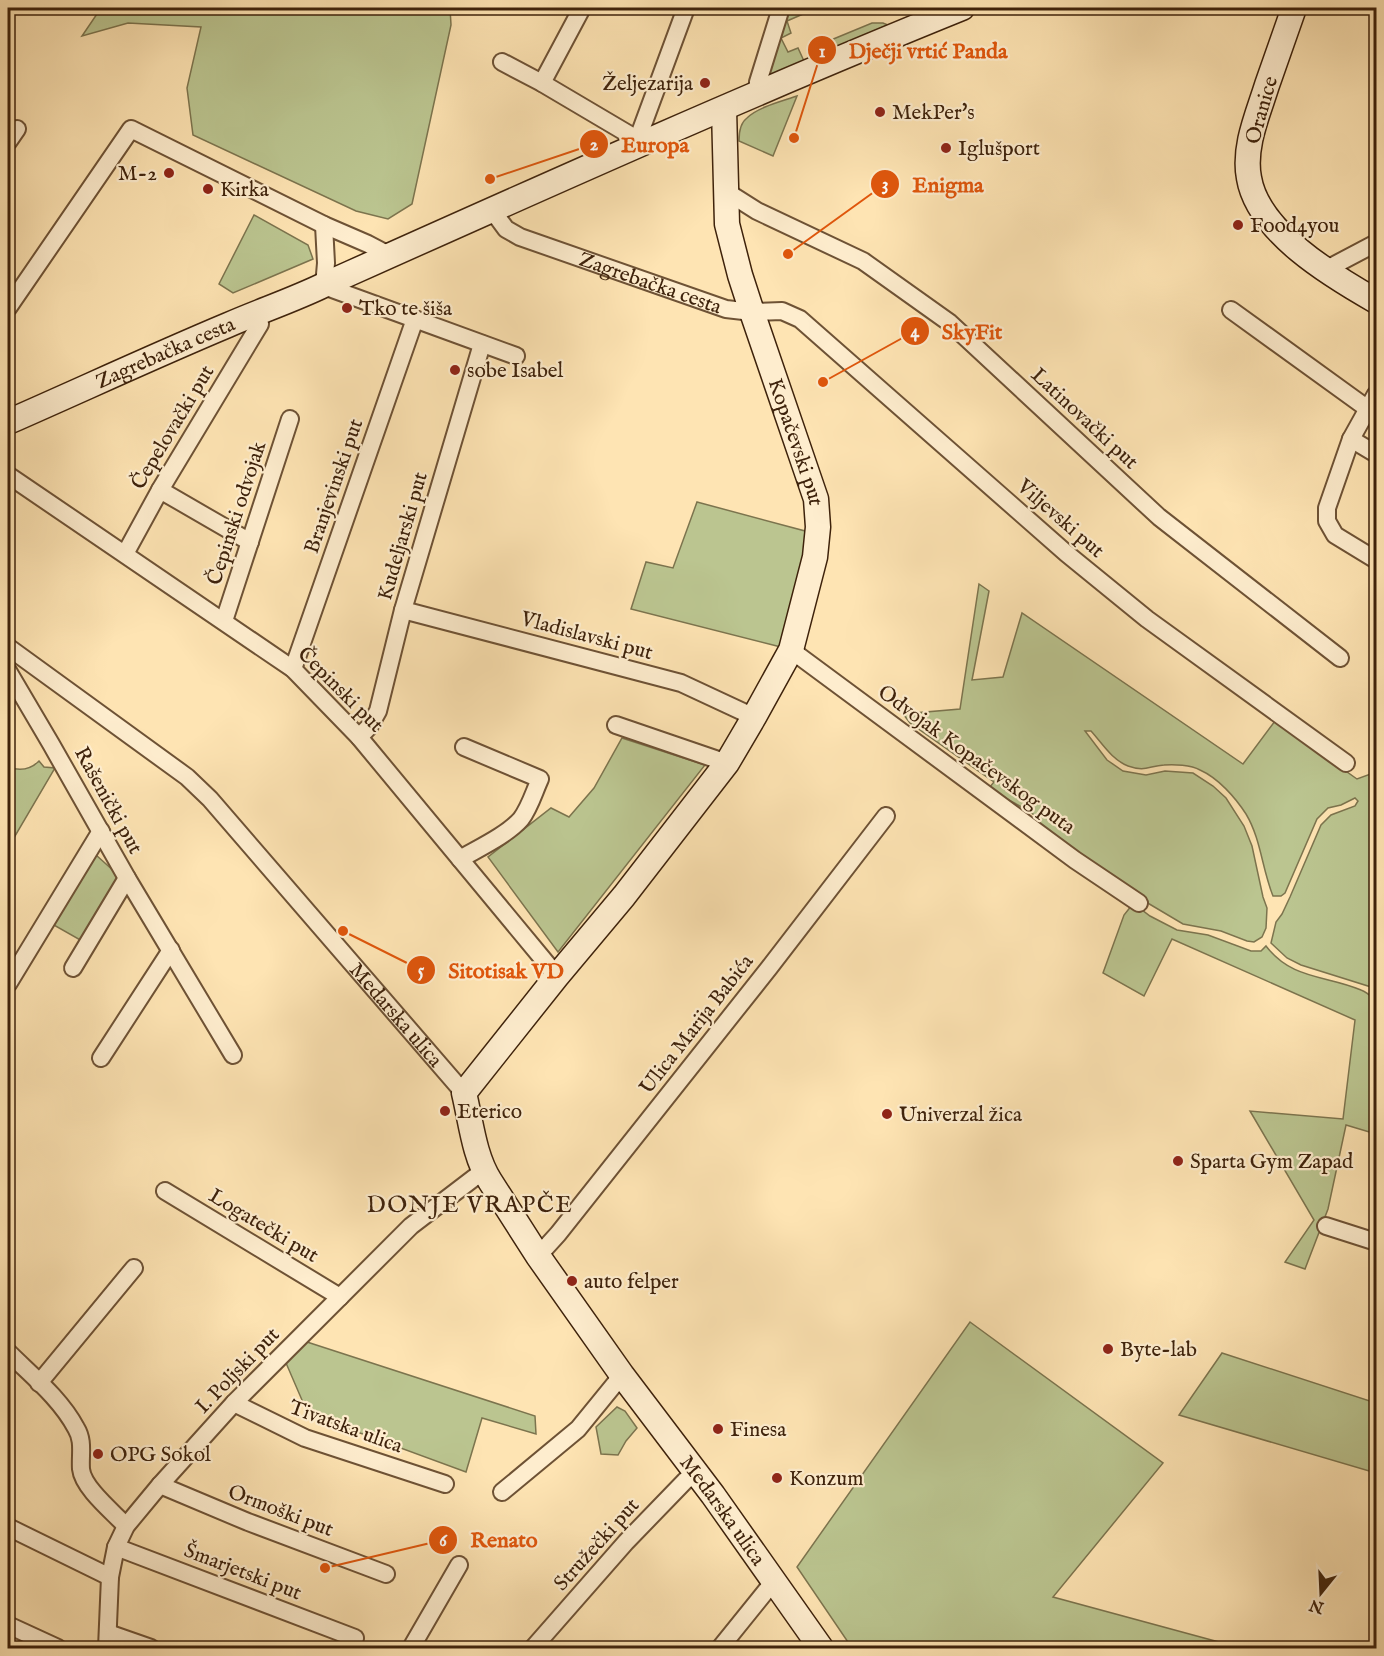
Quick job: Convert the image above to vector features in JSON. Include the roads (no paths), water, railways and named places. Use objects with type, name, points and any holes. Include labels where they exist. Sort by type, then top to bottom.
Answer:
[{"type":"street","points":[[542,83],[582,8]]},
{"type":"street","points":[[640,144],[641,130],[686,8]]},
{"type":"street","points":[[756,95],[758,82],[782,8]]},
{"type":"street","name":"Zagrebačka cesta","points":[[8,422],[227,325],[324,286],[640,144],[756,95],[921,15],[962,8]]},
{"type":"street","name":"Oranice","points":[[1294,8],[1250,142],[1249,178],[1254,195],[1265,215],[1298,248],[1325,270],[1377,301]]},
{"type":"street","points":[[502,62],[630,135],[640,144]]},
{"type":"street","name":"Kopačevski put","points":[[464,1093],[624,896],[727,763],[791,650],[815,557],[818,527],[816,499],[740,275],[728,224],[724,109]]},
{"type":"street","points":[[8,308],[131,129],[389,255]]},
{"type":"street","name":"Latinovački put","points":[[727,192],[757,212],[863,261],[950,323],[1160,517],[1340,658]]},
{"type":"street","name":"Zagrebačka cesta","points":[[492,210],[506,229],[520,237],[726,309],[752,312]]},
{"type":"street","points":[[324,225],[326,263],[324,286],[516,356]]},
{"type":"street","points":[[1325,270],[1377,243]]},
{"type":"street","points":[[1231,310],[1368,409]]},
{"type":"street","name":"Viljevski put","points":[[752,312],[782,311],[800,319],[1075,561],[1147,619],[1346,763]]},
{"type":"street","name":"Branjevinski put","points":[[293,669],[415,319]]},
{"type":"street","name":"Čepelovački put","points":[[124,554],[260,324]]},
{"type":"street","name":"Kudeljarski put","points":[[359,737],[369,727],[378,711],[404,610],[482,344]]},
{"type":"street","points":[[1377,394],[1351,439],[1327,508],[1327,521],[1335,535],[1377,560]]},
{"type":"street","name":"Čepinski odvojak","points":[[224,621],[290,419]]},
{"type":"street","points":[[1351,439],[1377,454]]},
{"type":"street","name":"Čepinski put","points":[[8,475],[293,669],[359,737],[557,976]]},
{"type":"street","points":[[160,490],[250,542]]},
{"type":"street","name":"Vladislavski put","points":[[404,610],[681,683],[754,717]]},
{"type":"street","name":"Medarska ulica","points":[[8,646],[187,777],[210,799],[464,1093],[483,1171],[538,1256],[622,1376],[696,1472],[821,1648]]},
{"type":"street","name":"Odvojak Kopačevskog puta","points":[[791,650],[1075,860],[1139,903]]},
{"type":"street","name":"Rašenički put","points":[[8,671],[127,878],[233,1055]]},
{"type":"street","points":[[616,725],[727,763]]},
{"type":"street","points":[[460,859],[511,828],[521,818],[540,779],[464,747]]},
{"type":"street","name":"Ulica Marija Babića","points":[[538,1256],[558,1234],[769,968],[886,816]]},
{"type":"street","points":[[8,984],[101,831]]},
{"type":"street","points":[[72,968],[127,878]]},
{"type":"street","points":[[101,1058],[171,950]]},
{"type":"street","name":"I. Poljski put","points":[[107,1641],[110,1577],[116,1547],[126,1527],[160,1485],[234,1403],[411,1226],[483,1171]]},
{"type":"street","name":"Logatečki put","points":[[165,1191],[340,1297]]},
{"type":"street","points":[[1326,1226],[1377,1242]]},
{"type":"street","points":[[39,1383],[134,1268]]},
{"type":"street","points":[[8,1352],[39,1383],[77,1428],[82,1444],[81,1470],[84,1479],[126,1527]]},
{"type":"street","points":[[502,1492],[578,1429],[622,1376]]},
{"type":"street","name":"Tivatska ulica","points":[[234,1403],[305,1438],[445,1484]]},
{"type":"street","name":"Stružečki put","points":[[533,1648],[626,1542],[696,1472]]},
{"type":"street","name":"Ormoški put","points":[[160,1485],[248,1522],[386,1574]]},
{"type":"street","points":[[8,1527],[110,1577]]},
{"type":"street","name":"Šmarjetski put","points":[[116,1547],[355,1638]]},
{"type":"street","points":[[411,1648],[459,1565]]},
{"type":"street","points":[[720,1648],[774,1581]]},
{"type":"street","points":[[8,1625],[58,1648]]},
{"type":"street","points":[[107,1641],[151,1648]]},
{"type":"place","name":"Željezarija","points":[[705,83]]},
{"type":"place","name":"MekPer's","points":[[880,112]]},
{"type":"place","name":"Dječji vrtić Panda","points":[[794,138]]},
{"type":"place","name":"Iglušport","points":[[946,148]]},
{"type":"place","name":"M-2","points":[[169,173]]},
{"type":"place","name":"Europa","points":[[490,179]]},
{"type":"place","name":"Kirka","points":[[208,189]]},
{"type":"place","name":"Food4you","points":[[1238,225]]},
{"type":"place","name":"Enigma","points":[[788,254]]},
{"type":"place","name":"Tko te šiša","points":[[347,308]]},
{"type":"place","name":"sobe Isabel","points":[[455,370]]},
{"type":"place","name":"SkyFit","points":[[823,382]]},
{"type":"place","name":"Sitotisak VD","points":[[343,931]]},
{"type":"place","name":"Eterico","points":[[445,1111]]},
{"type":"place","name":"Univerzal žica","points":[[887,1114]]},
{"type":"place","name":"Sparta Gym Zapad","points":[[1178,1161]]},
{"type":"place","name":"auto felper","points":[[572,1281]]},
{"type":"place","name":"Byte-lab","points":[[1108,1349]]},
{"type":"place","name":"Finesa","points":[[718,1429]]},
{"type":"place","name":"OPG Sokol","points":[[98,1454]]},
{"type":"place","name":"Konzum","points":[[777,1478]]},
{"type":"place","name":"Renato","points":[[325,1568]]},
{"type":"district","name":"DONJE VRAPČE","points":[[470,1204]]}]
